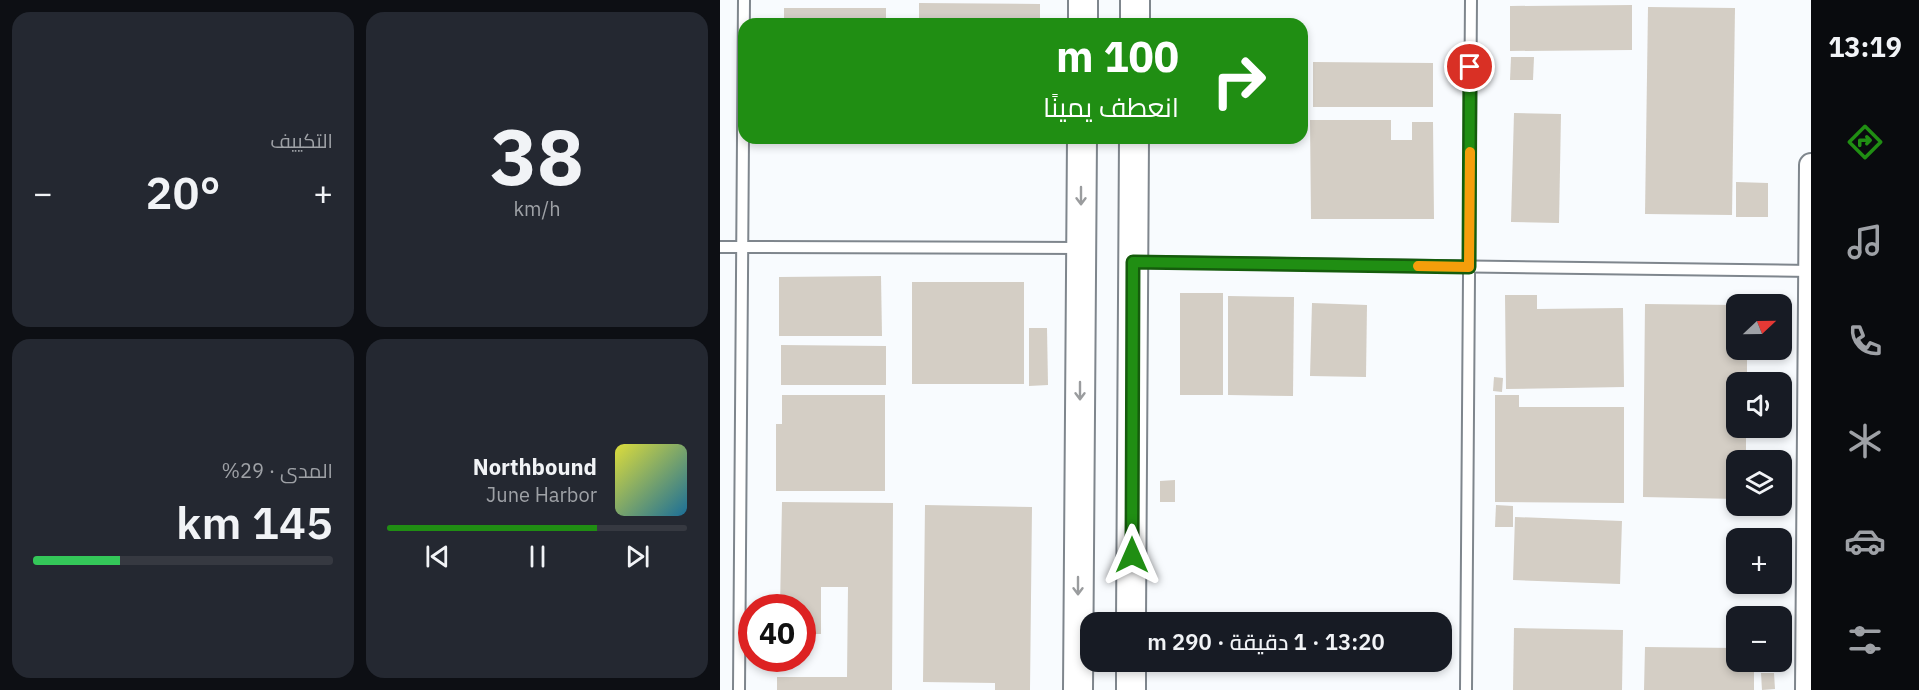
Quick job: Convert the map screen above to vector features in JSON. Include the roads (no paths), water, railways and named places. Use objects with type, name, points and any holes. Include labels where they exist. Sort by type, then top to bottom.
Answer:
[{"type":"street","points":[[1083,0],[1083,18]]},
{"type":"street","points":[[1135,0],[1135,18]]},
{"type":"street","points":[[1078,690],[1082,144]]},
{"type":"street","points":[[1131,612],[1134,144]]},
{"type":"street","points":[[1807,690],[1811,165]]},
{"type":"street","points":[[1131,672],[1131,690]]},
{"type":"lane","points":[[744,0],[744,18]]},
{"type":"lane","points":[[1466,690],[1471,0]]},
{"type":"lane","points":[[739,690],[743,144]]},
{"type":"lane","points":[[720,247],[1081,248]]},
{"type":"lane","points":[[1133,262],[1811,272]]}]
